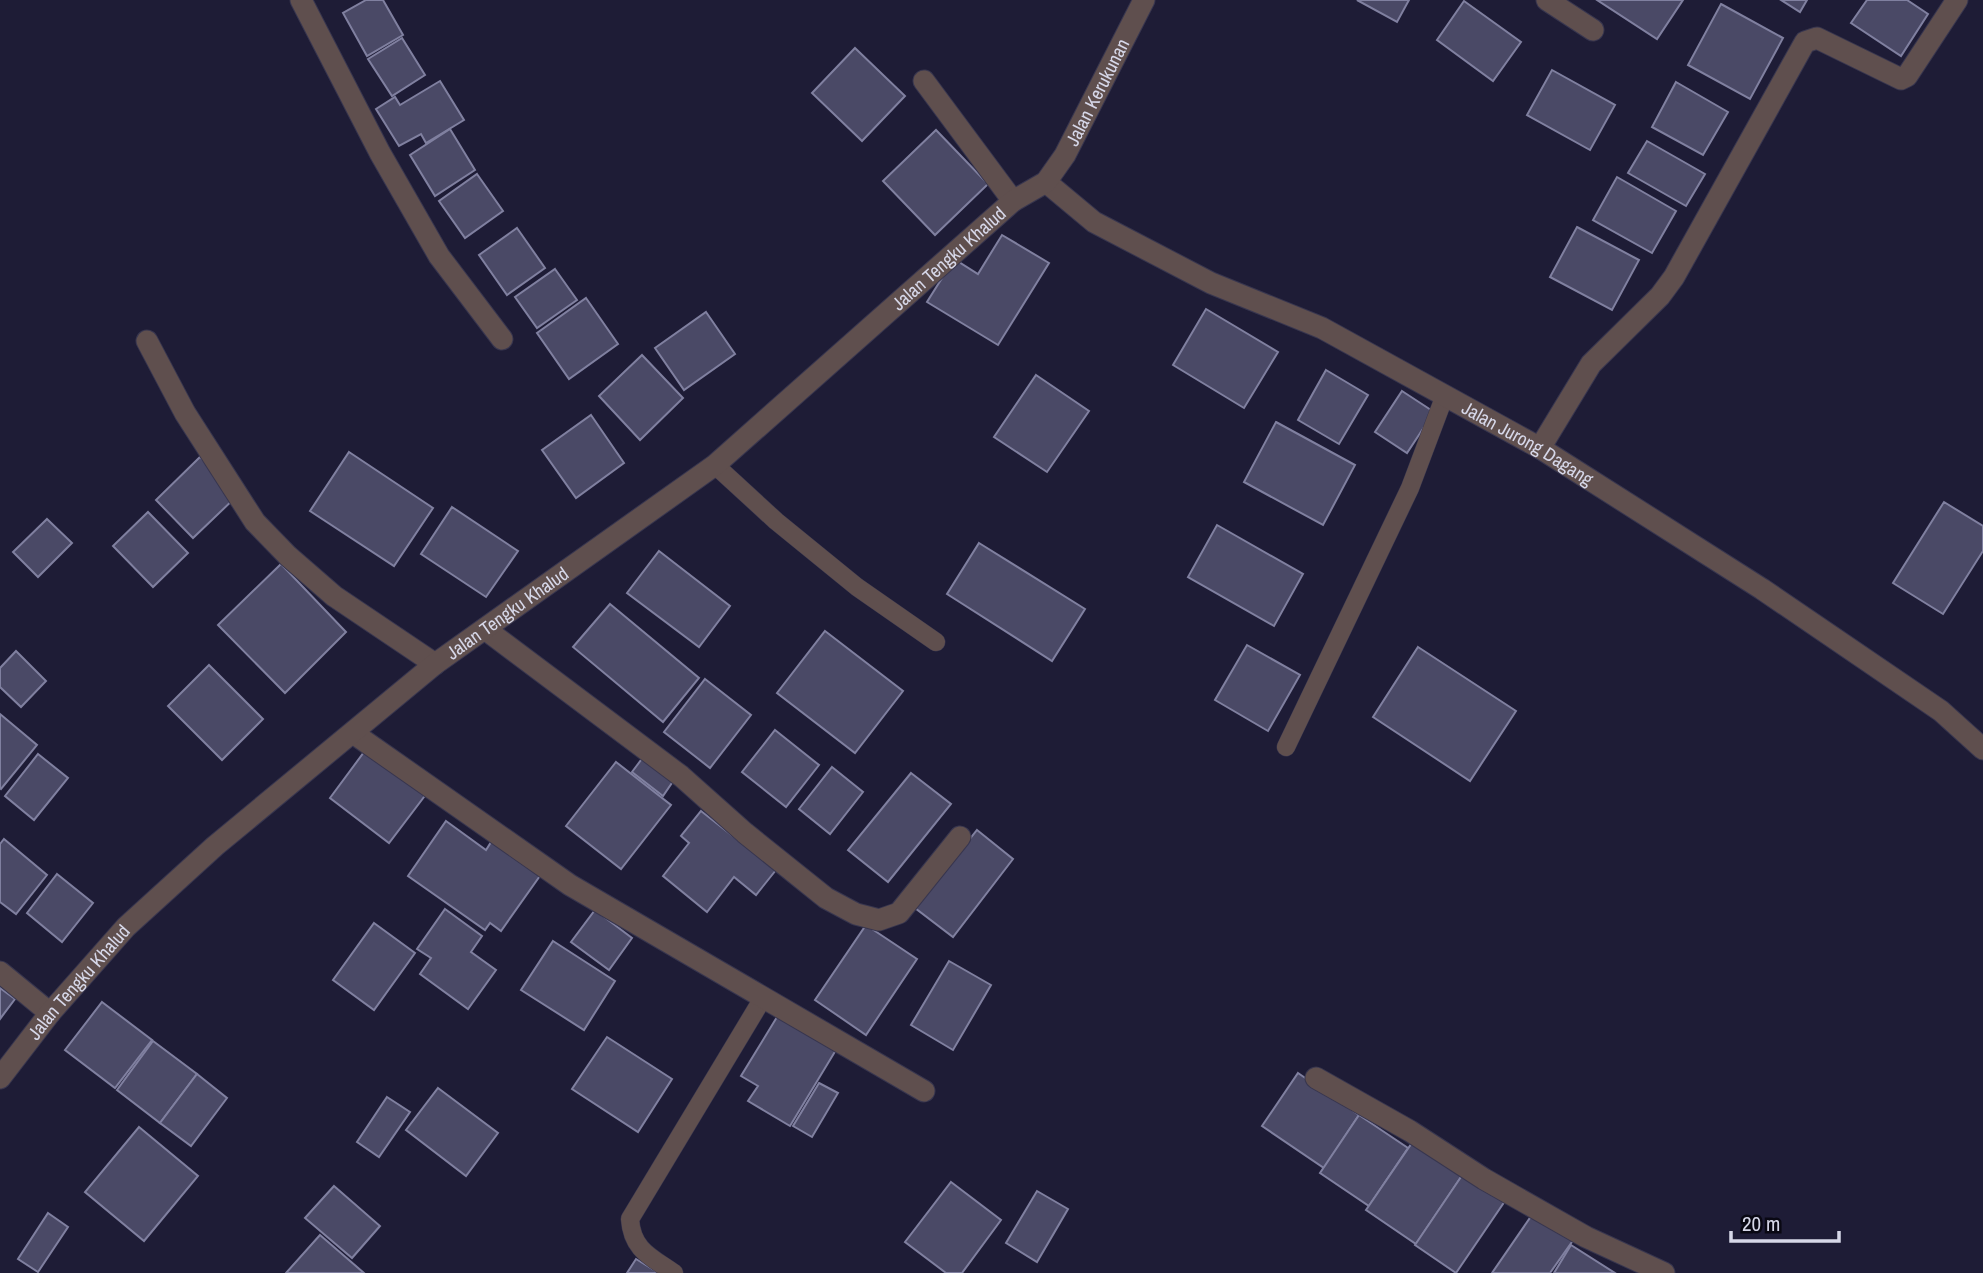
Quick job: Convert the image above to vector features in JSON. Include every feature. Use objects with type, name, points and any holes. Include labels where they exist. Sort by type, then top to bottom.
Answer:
[{"type":"street","points":[[301,0],[380,153],[439,256],[502,339]]},
{"type":"street","name":"Jalan Kerukunan","points":[[1046,182],[1076,135],[1144,0]]},
{"type":"street","points":[[1547,0],[1592,30]]},
{"type":"street","points":[[1540,448],[1591,364],[1660,296],[1674,277],[1805,42],[1817,38],[1901,79],[1907,76],[1957,0]]},
{"type":"street","points":[[924,81],[1013,201]]},
{"type":"street","name":"Jalan Tengku Khalud","points":[[0,1078],[50,1013],[125,927],[215,846],[435,664],[715,465],[1013,201],[1046,182]]},
{"type":"street","name":"Jalan Jurong Dagang","points":[[1046,182],[1094,222],[1211,283],[1322,328],[1540,448],[1762,589],[1941,711],[1983,749]]},
{"type":"street","points":[[147,341],[185,413],[255,522],[288,556],[334,596],[435,664]]},
{"type":"street","points":[[485,629],[681,776],[745,833],[826,898],[856,914],[879,920],[899,913],[960,837]]},
{"type":"street","points":[[353,733],[570,885],[924,1091]]},
{"type":"street","points":[[0,972],[50,1013]]},
{"type":"street","points":[[1316,1078],[1586,1237],[1664,1273]]},
{"type":"lane","points":[[1286,747],[1409,488],[1445,395]]},
{"type":"lane","points":[[715,465],[776,521],[857,587],[936,642]]},
{"type":"lane","points":[[674,1273],[641,1251],[631,1231],[630,1219],[763,998]]},
{"type":"building","points":[[366,0],[383,0],[403,35],[367,56],[343,13]]},
{"type":"building","points":[[1357,0],[1409,0],[1397,22]]},
{"type":"building","points":[[1597,0],[1683,0],[1657,39]]},
{"type":"building","points":[[1781,0],[1807,0],[1800,12]]},
{"type":"building","points":[[1867,0],[1907,0],[1928,14],[1901,56],[1851,23]]},
{"type":"building","points":[[1464,1],[1521,42],[1493,81],[1437,40]]},
{"type":"building","points":[[1721,4],[1783,38],[1750,99],[1688,65]]},
{"type":"building","points":[[402,38],[425,75],[392,96],[368,59]]},
{"type":"building","points":[[855,48],[905,96],[862,141],[812,93]]},
{"type":"building","points":[[1552,70],[1615,105],[1590,150],[1527,115]]},
{"type":"building","points":[[440,81],[464,120],[426,143],[421,134],[399,146],[376,109],[395,97],[400,105]]},
{"type":"building","points":[[1676,82],[1728,112],[1703,155],[1652,127]]},
{"type":"building","points":[[450,129],[475,170],[435,196],[410,155]]},
{"type":"building","points":[[936,130],[988,184],[935,235],[883,181]]},
{"type":"building","points":[[1647,141],[1705,174],[1686,206],[1628,173]]},
{"type":"building","points":[[477,174],[503,211],[465,238],[439,201]]},
{"type":"building","points":[[1617,177],[1676,211],[1652,253],[1593,220]]},
{"type":"building","points":[[1577,227],[1639,260],[1612,310],[1550,277]]},
{"type":"building","points":[[517,228],[545,268],[507,295],[479,255]]},
{"type":"building","points":[[1002,235],[1049,263],[998,345],[927,302],[954,259],[978,274]]},
{"type":"building","points":[[555,269],[577,300],[537,328],[515,297]]},
{"type":"building","points":[[586,298],[618,344],[569,379],[537,333]]},
{"type":"building","points":[[1206,309],[1278,352],[1244,408],[1173,365]]},
{"type":"building","points":[[706,312],[735,354],[684,390],[655,348]]},
{"type":"building","points":[[642,355],[683,398],[640,440],[599,396]]},
{"type":"building","points":[[1326,370],[1368,395],[1339,444],[1298,420]]},
{"type":"building","points":[[1036,375],[1089,411],[1047,472],[994,437]]},
{"type":"building","points":[[1402,391],[1434,412],[1407,453],[1375,432]]},
{"type":"building","points":[[591,415],[624,463],[576,498],[542,450]]},
{"type":"building","points":[[1276,422],[1355,465],[1323,525],[1244,482]]},
{"type":"building","points":[[349,452],[433,508],[394,566],[310,511]]},
{"type":"building","points":[[200,457],[238,495],[193,538],[156,500]]},
{"type":"building","points":[[1944,502],[1983,526],[1983,551],[1943,614],[1893,583]]},
{"type":"building","points":[[452,507],[518,551],[486,597],[421,554]]},
{"type":"building","points":[[148,512],[188,553],[153,587],[113,546]]},
{"type":"building","points":[[47,519],[72,543],[38,577],[13,552]]},
{"type":"building","points":[[1217,525],[1303,574],[1274,626],[1188,577]]},
{"type":"building","points":[[979,543],[1085,609],[1052,661],[947,594]]},
{"type":"building","points":[[659,551],[730,606],[699,647],[627,593]]},
{"type":"building","points":[[281,564],[346,632],[285,693],[218,625]]},
{"type":"building","points":[[610,604],[699,678],[663,722],[573,647]]},
{"type":"building","points":[[825,631],[903,691],[855,753],[777,693]]},
{"type":"building","points":[[1247,645],[1300,675],[1268,731],[1215,700]]},
{"type":"building","points":[[1418,647],[1516,711],[1470,781],[1373,717]]},
{"type":"building","points":[[16,651],[46,681],[21,707],[0,687],[0,668]]},
{"type":"building","points":[[209,665],[263,719],[222,760],[168,706]]},
{"type":"building","points":[[705,679],[751,715],[710,768],[664,732]]},
{"type":"building","points":[[0,714],[37,745],[1,789],[0,788]]},
{"type":"building","points":[[775,730],[819,765],[786,807],[742,772]]},
{"type":"building","points":[[367,748],[427,793],[389,843],[330,798]]},
{"type":"building","points":[[647,752],[678,774],[663,796],[632,772]]},
{"type":"building","points":[[38,754],[68,778],[34,820],[5,796]]},
{"type":"building","points":[[616,762],[671,805],[621,869],[566,826]]},
{"type":"building","points":[[832,767],[863,792],[830,834],[799,809]]},
{"type":"building","points":[[911,773],[951,804],[888,882],[848,850]]},
{"type":"building","points":[[701,811],[776,870],[756,895],[734,877],[707,912],[663,876],[689,843],[681,836]]},
{"type":"building","points":[[446,821],[486,850],[493,839],[542,873],[501,931],[490,923],[485,930],[408,876]]},
{"type":"building","points":[[977,830],[1013,859],[953,937],[915,908]]},
{"type":"building","points":[[4,839],[47,875],[16,914],[0,902],[0,844]]},
{"type":"building","points":[[57,874],[93,903],[62,942],[27,913]]},
{"type":"building","points":[[445,909],[482,936],[471,952],[496,970],[468,1009],[420,974],[431,958],[417,949]]},
{"type":"building","points":[[595,910],[632,938],[609,970],[571,942]]},
{"type":"building","points":[[374,923],[415,953],[374,1010],[333,980]]},
{"type":"building","points":[[866,925],[917,959],[866,1035],[815,1000]]},
{"type":"building","points":[[553,941],[615,981],[584,1030],[521,990]]},
{"type":"building","points":[[949,961],[991,985],[953,1050],[911,1025]]},
{"type":"building","points":[[0,988],[15,999],[0,1019]]},
{"type":"building","points":[[102,1002],[152,1040],[115,1088],[65,1050]]},
{"type":"building","points":[[777,1017],[839,1045],[790,1126],[748,1101],[758,1086],[741,1076]]},
{"type":"building","points":[[607,1037],[672,1079],[638,1132],[572,1089]]},
{"type":"building","points":[[153,1041],[197,1074],[160,1123],[117,1090]]},
{"type":"building","points":[[1298,1073],[1359,1115],[1324,1168],[1262,1126]]},
{"type":"building","points":[[197,1074],[227,1098],[191,1146],[160,1123]]},
{"type":"building","points":[[819,1083],[838,1093],[812,1137],[793,1126]]},
{"type":"building","points":[[438,1088],[498,1133],[466,1176],[406,1130]]},
{"type":"building","points":[[387,1097],[410,1112],[379,1157],[357,1142]]},
{"type":"building","points":[[1359,1115],[1408,1148],[1369,1206],[1320,1173]]},
{"type":"building","points":[[139,1127],[198,1176],[144,1241],[85,1192]]},
{"type":"building","points":[[1416,1137],[1465,1171],[1416,1244],[1366,1210]]},
{"type":"building","points":[[1465,1171],[1507,1198],[1456,1273],[1415,1245]]},
{"type":"building","points":[[951,1182],[1001,1220],[962,1273],[946,1273],[905,1242]]},
{"type":"building","points":[[334,1186],[380,1226],[352,1258],[305,1218]]},
{"type":"building","points":[[1037,1191],[1068,1209],[1037,1262],[1006,1243]]},
{"type":"building","points":[[1534,1212],[1574,1239],[1550,1273],[1492,1273]]},
{"type":"building","points":[[48,1213],[68,1227],[38,1272],[18,1259]]},
{"type":"building","points":[[320,1235],[364,1273],[286,1273]]},
{"type":"building","points":[[1571,1245],[1615,1273],[1554,1273]]},
{"type":"building","points":[[636,1259],[659,1273],[627,1273]]}]
